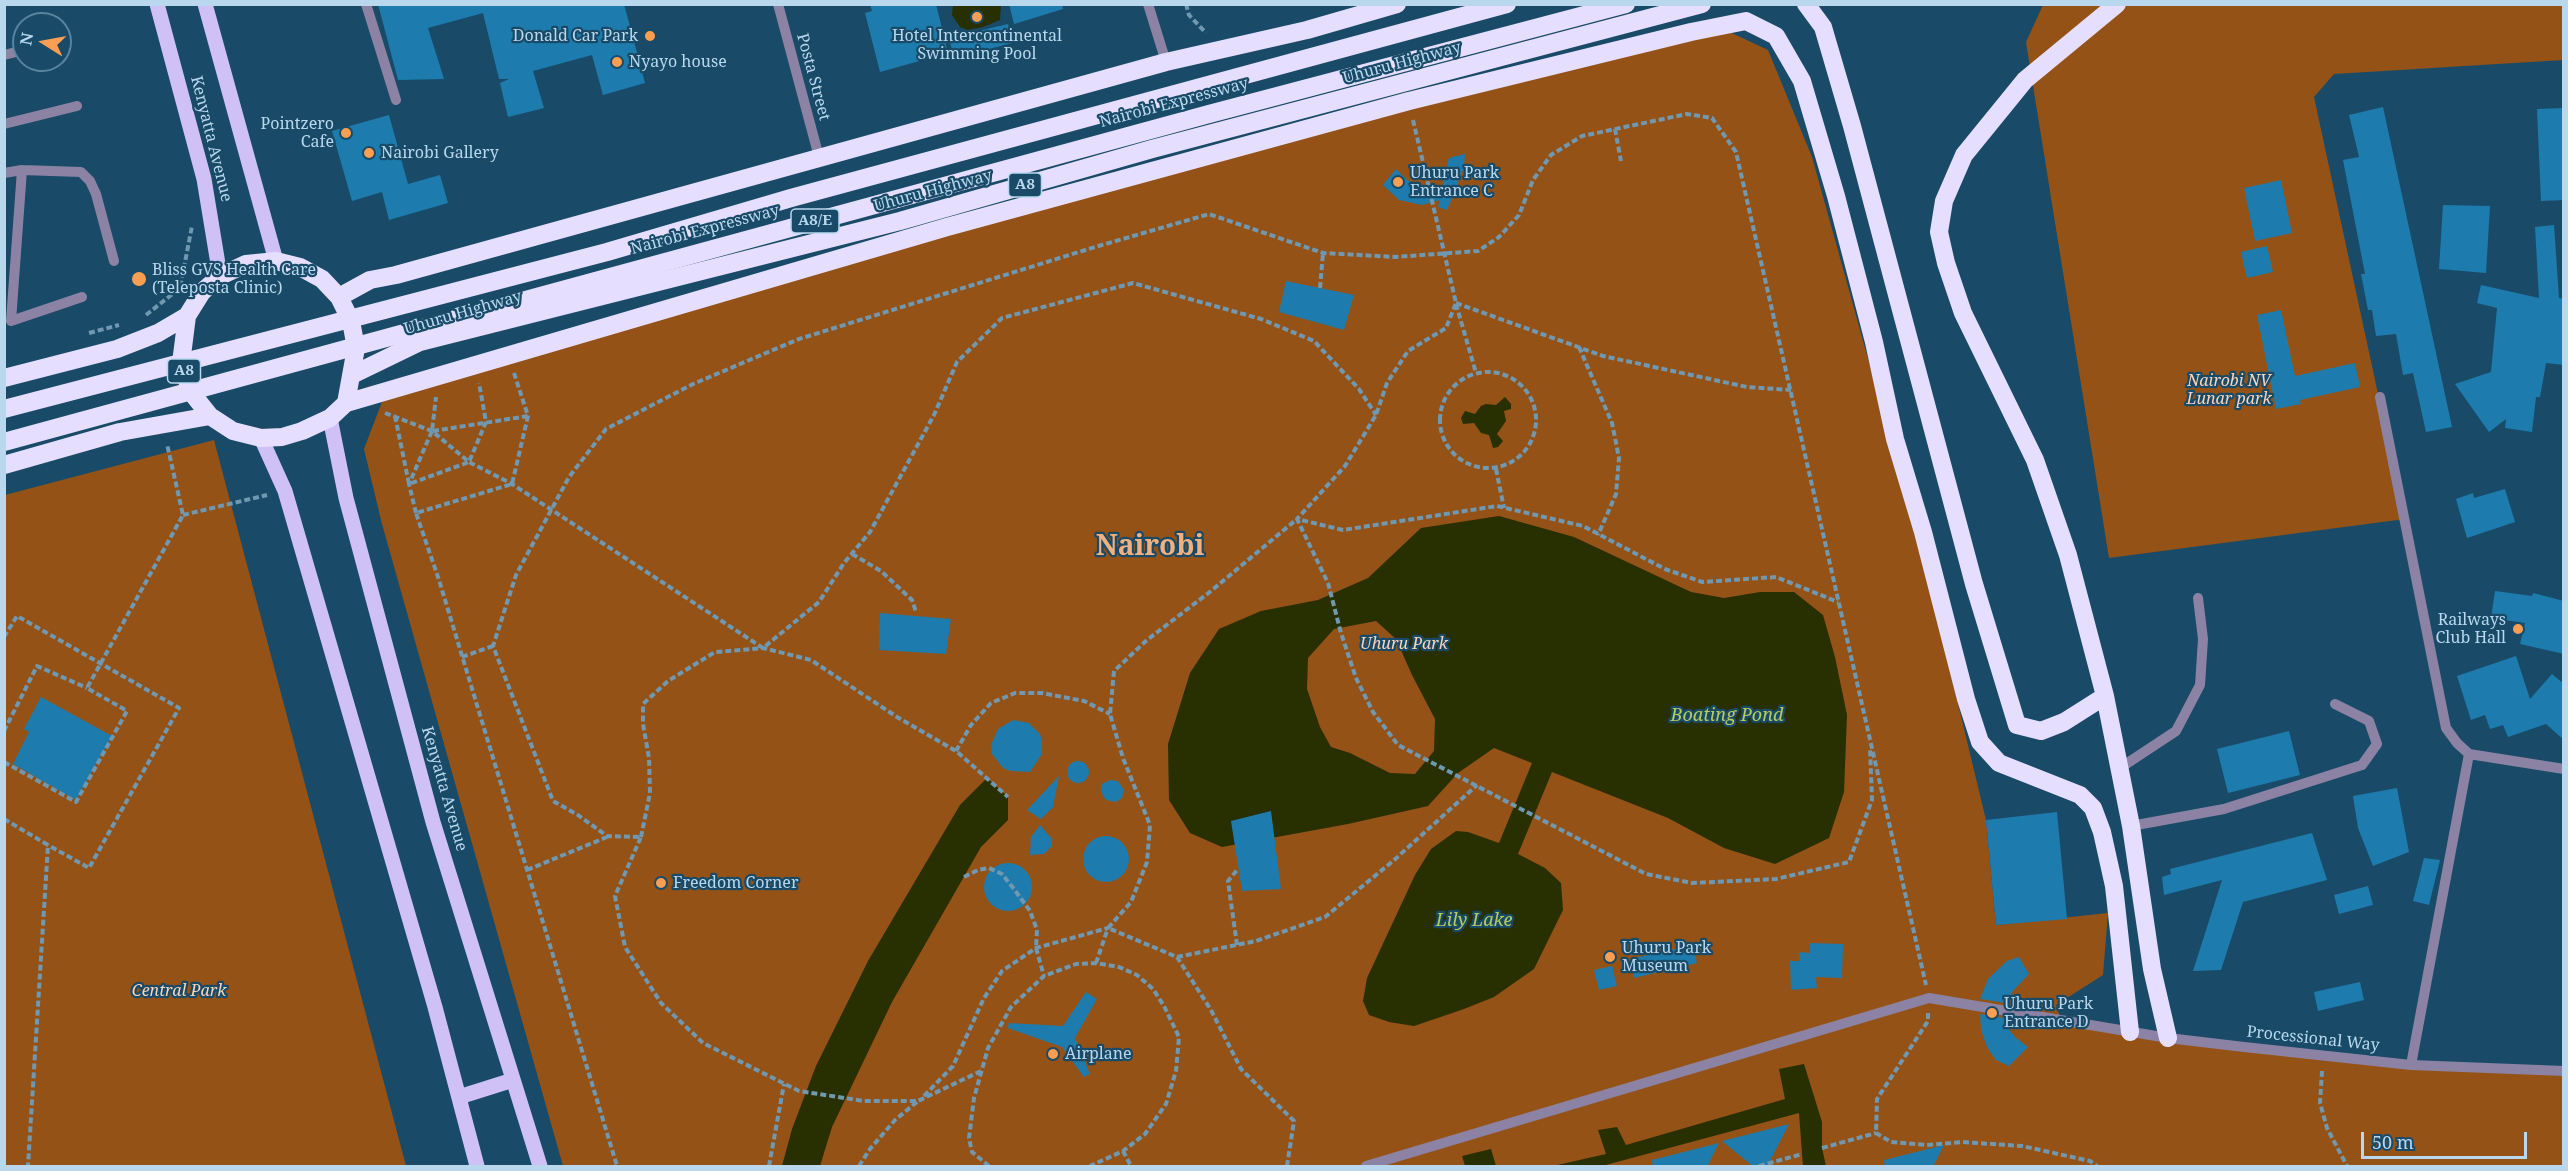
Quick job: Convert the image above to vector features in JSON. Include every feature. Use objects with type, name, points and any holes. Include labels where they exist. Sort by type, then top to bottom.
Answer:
[{"type":"highway","points":[[339,297],[370,280],[396,275],[1166,62],[1307,30],[1397,4]]},
{"type":"highway","name":"Nairobi Expressway","points":[[4,408],[607,252],[803,195],[1508,4]]},
{"type":"highway","name":"Nairobi Expressway","points":[[4,442],[1209,114],[1626,4]]},
{"type":"highway","name":"Uhuru Highway","points":[[352,375],[420,342],[900,221],[1152,149],[1702,4]]},
{"type":"highway","points":[[1806,4],[1823,27],[1830,49],[1974,584],[2017,725],[2041,731],[2064,722],[2105,696]]},
{"type":"highway","points":[[2117,4],[2025,80],[1965,155],[1944,201],[1939,232],[1946,263],[1963,313],[2035,460],[2068,555],[2105,696],[2120,768],[2132,826],[2152,969],[2168,1038]]},
{"type":"highway","points":[[346,403],[947,227],[1409,101],[1691,32],[1746,21],[1776,36],[1802,81],[1833,184],[1874,342],[1895,439],[1923,532],[1960,676],[1980,742],[1999,763],[2080,795],[2093,808],[2102,832],[2114,886],[2130,1032]]},
{"type":"highway","name":"A8","points":[[276,261],[300,267],[322,279],[339,297],[351,321],[356,348],[346,403],[330,418],[282,437],[261,438],[233,431],[210,416],[191,392],[182,363],[187,316],[202,292],[220,276],[246,264],[276,261]]},
{"type":"highway","name":"A8","points":[[4,378],[117,349],[158,333],[187,316]]},
{"type":"highway","points":[[4,465],[120,432],[210,416]]},
{"type":"main road","name":"Kenyatta Avenue","points":[[205,4],[276,261]]},
{"type":"main road","name":"Kenyatta Avenue","points":[[157,7],[204,179],[220,276]]},
{"type":"main road","name":"Kenyatta Avenue","points":[[330,418],[346,498],[433,822],[540,1167]]},
{"type":"main road","points":[[261,438],[285,491],[435,1007],[477,1167]]},
{"type":"main road","points":[[459,1097],[513,1080]]},
{"type":"street","points":[[366,4],[396,100]]},
{"type":"street","name":"Posta Street","points":[[778,4],[819,157]]},
{"type":"street","points":[[1148,4],[1166,62]]},
{"type":"street","points":[[4,124],[77,106]]},
{"type":"street","points":[[12,321],[22,170]]},
{"type":"street","points":[[4,173],[22,170],[81,172],[96,194],[114,261]]},
{"type":"street","points":[[4,292],[12,321]]},
{"type":"street","points":[[12,321],[82,297]]},
{"type":"street","points":[[2380,398],[2446,728],[2469,754],[2564,769]]},
{"type":"street","points":[[2120,768],[2176,730],[2200,685],[2203,639],[2198,598]]},
{"type":"street","points":[[2132,826],[2224,809],[2361,765],[2377,744],[2369,721],[2336,704]]},
{"type":"street","points":[[2411,1065],[2469,754]]},
{"type":"street","points":[[1366,1167],[1929,998]]},
{"type":"street","name":"Processional Way","points":[[1929,998],[2168,1038],[2324,1056],[2411,1065],[2564,1071]]},
{"type":"path","points":[[1186,4],[1189,15],[1204,32],[1213,35]]},
{"type":"path","points":[[1409,101],[1443,254],[1476,373]]},
{"type":"path","points":[[607,836],[578,815],[553,801],[493,646],[516,575],[569,477],[606,429],[693,384],[799,339],[1084,250],[1209,214],[1323,253],[1395,257],[1478,251],[1499,237],[1519,215],[1533,180],[1551,155],[1582,136],[1687,114],[1712,118],[1736,152],[1929,998],[1928,1021],[1878,1099],[1876,1133]]},
{"type":"path","points":[[1615,129],[1621,161]]},
{"type":"path","points":[[142,318],[180,288],[192,224]]},
{"type":"path","points":[[1320,288],[1323,253]]},
{"type":"path","points":[[763,648],[819,602],[870,532],[934,415],[957,362],[1002,318],[1067,298],[1133,283],[1261,319],[1314,341],[1359,389],[1376,415]]},
{"type":"path","points":[[1456,303],[1603,356],[1748,387],[1791,390]]},
{"type":"path","points":[[1096,963],[1108,928],[1131,902],[1147,862],[1150,825],[1123,758],[1110,714],[1113,671],[1147,640],[1211,591],[1297,519],[1345,466],[1376,415],[1387,383],[1408,351],[1446,328],[1456,303]]},
{"type":"path","points":[[85,334],[130,321]]},
{"type":"path","points":[[1579,347],[1612,423],[1619,458],[1616,494],[1598,535]]},
{"type":"path","points":[[508,355],[528,416],[512,484]]},
{"type":"path","points":[[409,484],[469,462],[486,422],[476,365]]},
{"type":"path","points":[[1500,372],[1515,379],[1527,390],[1534,404],[1537,420],[1530,443],[1514,461],[1496,469],[1468,464],[1455,455],[1446,443],[1441,427],[1441,412],[1446,396],[1455,384],[1476,373],[1500,372]]},
{"type":"path","points":[[409,484],[432,431],[438,376]]},
{"type":"path","points":[[346,403],[395,416],[432,431],[469,462],[512,484],[763,648]]},
{"type":"path","points":[[395,416],[416,513],[617,1167]]},
{"type":"path","points":[[432,431],[528,416]]},
{"type":"path","points":[[87,688],[183,515],[163,426]]},
{"type":"path","points":[[1496,469],[1504,508]]},
{"type":"path","points":[[416,513],[512,484]]},
{"type":"path","points":[[183,515],[285,491]]},
{"type":"path","points":[[1297,519],[1343,530],[1497,506],[1582,526],[1665,569],[1702,582],[1776,577],[1839,602]]},
{"type":"path","points":[[1297,519],[1328,583],[1356,678],[1373,712],[1398,745],[1646,874],[1692,883],[1776,879],[1849,862],[1872,800],[1870,740]]},
{"type":"path","points":[[852,554],[881,571],[912,600],[916,612]]},
{"type":"path","points":[[4,637],[17,616],[179,708],[89,868],[4,819]]},
{"type":"path","points":[[462,657],[493,646]]},
{"type":"path","points":[[981,1071],[918,1101],[864,1101],[799,1090],[784,1084],[703,1042],[661,1003],[625,947],[615,896],[641,837],[650,793],[643,704],[668,681],[715,652],[763,648],[812,660],[897,717],[956,751],[1008,797]]},
{"type":"path","points":[[4,731],[37,666],[87,688],[127,711],[76,802],[4,762]]},
{"type":"path","points":[[956,751],[971,725],[991,703],[1015,693],[1042,693],[1084,701],[1110,714]]},
{"type":"path","points":[[859,1167],[870,1149],[895,1120],[953,1066],[984,998],[1002,971],[1036,948],[1108,928],[1177,957],[1256,941],[1325,917],[1393,861],[1477,785]]},
{"type":"path","points":[[527,870],[607,836],[641,837]]},
{"type":"path","points":[[28,1167],[48,844]]},
{"type":"path","points":[[964,877],[978,870],[989,868],[1002,874],[1030,911],[1037,930],[1036,948],[1044,976]]},
{"type":"path","points":[[1237,945],[1228,881],[1238,869]]},
{"type":"path","points":[[1177,957],[1211,1010],[1241,1068],[1294,1121],[1287,1167]]},
{"type":"path","points":[[989,1167],[972,1152],[969,1138],[974,1098],[988,1048],[1011,1007],[1044,976],[1076,964],[1096,963],[1119,967],[1137,975],[1153,989],[1179,1037],[1176,1071],[1166,1104],[1145,1134],[1123,1150],[1090,1167]]},
{"type":"path","points":[[2324,1056],[2320,1103],[2327,1128],[2347,1167]]},
{"type":"path","points":[[769,1167],[784,1084]]},
{"type":"path","points":[[1822,1149],[1876,1133],[1891,1142],[2022,1146],[2090,1161],[2097,1167]]},
{"type":"path","points":[[1123,1150],[1131,1167]]},
{"type":"path","points":[[1759,1167],[1802,1154]]},
{"type":"green space","name":"Nairobi NV Lunar park","points":[[2043,5],[2563,5],[2563,60],[2334,74],[2314,97],[2405,519],[2109,558],[2026,42]]},
{"type":"green space","name":"Uhuru Park","points":[[1719,27],[1768,50],[1812,157],[1920,546],[1986,820],[1996,925],[2108,913],[2103,975],[2056,1005],[2061,1020],[2411,1065],[2563,1071],[2563,1166],[563,1166],[382,524],[364,449],[385,394],[786,267]]},
{"type":"green space","name":"Central Park","points":[[214,440],[406,1166],[5,1166],[5,495]]},
{"type":"water","name":"Hotel Intercontinental Swimming Pool","points":[[953,5],[1001,5],[1000,20],[968,30],[960,27],[952,15]]},
{"type":"water","points":[[1505,397],[1511,404],[1511,409],[1504,411],[1506,421],[1497,434],[1503,441],[1498,447],[1493,448],[1489,435],[1481,433],[1474,423],[1463,424],[1461,418],[1465,411],[1475,414],[1481,406],[1496,405]]},
{"type":"water","name":"Boating Pond","points":[[1499,516],[1574,537],[1691,592],[1724,598],[1760,592],[1794,592],[1823,615],[1835,657],[1847,715],[1844,792],[1829,838],[1775,864],[1724,848],[1668,818],[1552,772],[1518,854],[1545,868],[1561,883],[1563,910],[1534,969],[1494,997],[1414,1026],[1389,1022],[1369,1015],[1363,1001],[1367,978],[1415,875],[1431,849],[1456,831],[1468,832],[1499,843],[1532,763],[1494,748],[1458,773],[1428,806],[1348,824],[1222,847],[1190,833],[1169,800],[1168,744],[1190,673],[1219,629],[1261,611],[1318,600],[1368,578],[1421,528]],"holes":[[[1376,621],[1396,639],[1435,719],[1434,751],[1415,774],[1390,773],[1350,753],[1331,747],[1320,727],[1307,689],[1308,658],[1334,629]]]},
{"type":"water","points":[[987,778],[1008,797],[1008,820],[981,847],[892,1002],[832,1127],[820,1166],[782,1166],[792,1129],[816,1066],[868,961],[960,805]]},
{"type":"water","points":[[1804,1064],[1822,1122],[1822,1148],[1826,1166],[1803,1166],[1799,1113],[1602,1166],[1553,1166],[1606,1154],[1598,1130],[1617,1127],[1626,1145],[1785,1099],[1779,1069]]},
{"type":"water","points":[[1491,1149],[1496,1166],[1465,1166],[1462,1156]]},
{"type":"building","name":"Nyayo house","points":[[378,4],[624,4],[645,83],[603,95],[592,55],[533,71],[544,108],[508,117],[500,83],[509,79],[499,79],[483,13],[428,28],[444,79],[398,80]]},
{"type":"building","points":[[870,4],[936,4],[948,53],[880,72],[865,13],[872,11]]},
{"type":"building","points":[[1009,4],[1062,4],[1063,9],[1014,24]]},
{"type":"building","points":[[1008,24],[1012,43],[954,58],[949,38]]},
{"type":"building","points":[[2383,107],[2452,427],[2426,432],[2413,373],[2403,375],[2396,334],[2376,336],[2372,310],[2368,310],[2361,274],[2365,274],[2343,160],[2359,157],[2349,115]]},
{"type":"building","points":[[2564,108],[2564,200],[2541,201],[2537,109]]},
{"type":"building","name":"Nairobi Gallery","points":[[389,115],[408,184],[440,175],[448,203],[389,220],[382,192],[352,201],[332,131]]},
{"type":"building","name":"Uhuru Park Entrance C","points":[[1465,154],[1464,167],[1455,191],[1463,193],[1453,196],[1447,210],[1438,207],[1440,200],[1422,205],[1399,200],[1383,185],[1396,169],[1406,179],[1417,185],[1442,189],[1449,158]]},
{"type":"building","points":[[2281,180],[2292,233],[2255,241],[2244,188]]},
{"type":"building","points":[[2443,205],[2490,206],[2486,273],[2439,269]]},
{"type":"building","points":[[2554,225],[2559,298],[2564,299],[2564,365],[2546,363],[2540,397],[2536,397],[2532,432],[2505,428],[2506,419],[2489,432],[2455,384],[2491,372],[2497,308],[2477,303],[2481,285],[2539,298],[2535,227]]},
{"type":"building","points":[[2267,246],[2273,272],[2247,278],[2241,252]]},
{"type":"building","points":[[1286,281],[1354,295],[1344,330],[1279,312]]},
{"type":"building","points":[[2281,310],[2295,376],[2355,363],[2360,387],[2300,400],[2301,404],[2276,409],[2257,315]]},
{"type":"building","points":[[2505,489],[2515,522],[2467,538],[2456,499],[2473,493],[2474,498]]},
{"type":"building","points":[[2495,591],[2532,596],[2533,593],[2564,601],[2564,654],[2520,644],[2525,623],[2491,618]]},
{"type":"building","points":[[880,613],[951,619],[946,654],[879,650]]},
{"type":"building","points":[[2516,656],[2530,699],[2552,674],[2564,684],[2564,740],[2546,724],[2508,737],[2503,725],[2490,729],[2485,715],[2471,720],[2457,676]]},
{"type":"building","points":[[41,697],[112,736],[76,800],[13,764],[29,732],[24,729]]},
{"type":"building","points":[[1013,720],[1029,723],[1040,734],[1042,754],[1030,772],[1003,768],[992,754],[991,745],[998,729]]},
{"type":"building","points":[[2289,731],[2300,775],[2228,793],[2217,749]]},
{"type":"building","points":[[1078,761],[1086,764],[1089,772],[1086,780],[1078,783],[1070,780],[1067,772],[1070,764]]},
{"type":"building","points":[[1059,776],[1053,807],[1041,819],[1027,810]]},
{"type":"building","points":[[1111,780],[1118,781],[1124,790],[1122,798],[1116,802],[1106,800],[1102,794],[1101,784]]},
{"type":"building","points":[[2397,788],[2409,852],[2373,866],[2358,828],[2353,796]]},
{"type":"building","points":[[1271,811],[1281,889],[1242,891],[1231,821]]},
{"type":"building","points":[[2057,812],[2067,919],[1996,925],[1986,820]]},
{"type":"building","points":[[1040,825],[1052,839],[1052,846],[1044,854],[1030,855],[1031,837]]},
{"type":"building","points":[[2312,833],[2327,880],[2243,902],[2221,970],[2193,971],[2222,880],[2164,895],[2162,877],[2171,874],[2170,869]]},
{"type":"building","points":[[1106,836],[1115,837],[1122,843],[1128,850],[1128,868],[1122,875],[1115,881],[1106,882],[1097,881],[1090,875],[1084,868],[1083,859],[1084,850],[1090,843],[1097,837]]},
{"type":"building","points":[[2424,858],[2440,860],[2429,905],[2413,901]]},
{"type":"building","points":[[1008,863],[1025,870],[1032,887],[1025,904],[1008,911],[991,904],[984,887],[991,870]]},
{"type":"building","points":[[2368,886],[2373,905],[2339,914],[2334,895]]},
{"type":"building","points":[[1810,943],[1843,944],[1842,978],[1816,977],[1817,988],[1791,990],[1790,961],[1800,961],[1799,952],[1810,953]]},
{"type":"building","points":[[1693,945],[1697,963],[1634,978],[1630,959]]},
{"type":"building","points":[[2019,957],[2029,974],[2013,991],[2006,1003],[1980,999],[1988,979],[2007,961]]},
{"type":"building","points":[[1612,966],[1617,986],[1599,990],[1594,970]]},
{"type":"building","points":[[2360,982],[2364,1000],[2318,1011],[2314,992]]},
{"type":"building","name":"Airplane","points":[[1086,992],[1097,999],[1075,1038],[1090,1074],[1084,1077],[1062,1047],[1008,1028],[1009,1023],[1063,1026]]},
{"type":"building","points":[[1980,1014],[2004,1018],[2004,1023],[2015,1037],[2028,1047],[2009,1066],[1996,1060],[1987,1047],[1981,1030]]},
{"type":"building","points":[[1789,1124],[1767,1167],[1754,1167],[1722,1141]]},
{"type":"building","points":[[1719,1143],[1707,1167],[1653,1167],[1652,1160]]},
{"type":"building","points":[[1944,1145],[1933,1167],[1885,1167],[1884,1160]]},
{"type":"place","name":"Hotel Intercontinental Swimming Pool","points":[[977,17]]},
{"type":"place","name":"Donald Car Park","points":[[650,36]]},
{"type":"place","name":"Nyayo house","points":[[617,62]]},
{"type":"place","name":"Pointzero Cafe","points":[[346,133]]},
{"type":"place","name":"Nairobi Gallery","points":[[369,153]]},
{"type":"place","name":"Uhuru Park Entrance C","points":[[1398,182]]},
{"type":"place","name":"Bliss GVS Health Care (Teleposta Clinic)","points":[[139,279]]},
{"type":"place","name":"Railways Club Hall","points":[[2518,629]]},
{"type":"place","name":"Freedom Corner","points":[[661,883]]},
{"type":"place","name":"Uhuru Park Museum","points":[[1610,957]]},
{"type":"place","name":"Uhuru Park Entrance D","points":[[1992,1013]]},
{"type":"place","name":"Airplane","points":[[1053,1054]]},
{"type":"district","name":"Nairobi","points":[[1150,547]]},
{"type":"water label","name":"Lily Lake","points":[[1474,921]]}]
